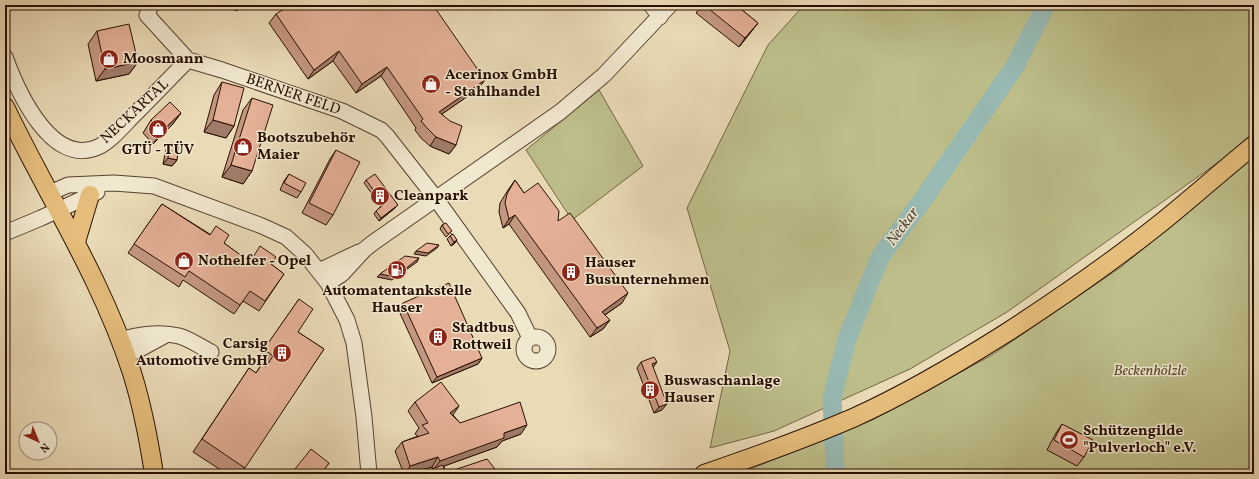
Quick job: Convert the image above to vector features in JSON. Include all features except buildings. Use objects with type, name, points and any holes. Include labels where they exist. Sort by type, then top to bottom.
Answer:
[{"type":"main road","points":[[5,107],[76,242],[106,307],[132,373],[154,474]]},
{"type":"main road","points":[[704,474],[815,433],[853,417],[944,371],[984,347],[1064,295],[1163,222],[1254,144]]},
{"type":"main road","points":[[76,242],[90,195]]},
{"type":"street","points":[[151,5],[147,15],[188,60]]},
{"type":"street","points":[[319,270],[365,249],[560,112],[604,75],[656,11],[670,5]]},
{"type":"street","name":"NECKARTAL","points":[[5,57],[32,113],[43,128],[63,145],[72,150],[84,150],[98,147],[115,134],[188,60]]},
{"type":"street","name":"BERNER FELD","points":[[188,60],[342,111],[381,130],[394,144],[436,198],[518,313],[530,338]]},
{"type":"street","points":[[5,233],[59,210],[114,183]]},
{"type":"street","points":[[50,193],[68,185],[114,183],[154,186],[262,226],[286,237],[305,254],[319,270],[348,320],[354,343],[364,417],[369,474]]},
{"type":"street","points":[[328,284],[342,274],[365,249]]},
{"type":"street","points":[[122,347],[140,349],[166,334],[180,336],[211,352]]},
{"type":"green space","points":[[804,5],[1254,5],[1254,132],[1223,159],[1007,312],[910,369],[774,431],[710,448],[730,351],[687,208],[768,45]]},
{"type":"green space","points":[[599,90],[643,166],[572,220],[526,150]]},
{"type":"green space","name":"Beckenhölzle","points":[[1254,157],[1254,474],[738,474],[872,420],[992,355],[1121,267]]},
{"type":"waterway","name":"Neckar","points":[[838,474],[835,467],[832,398],[847,339],[880,257],[922,201],[1015,66],[1046,5]]},
{"type":"place","name":"Moosmann","points":[[109,59]]},
{"type":"place","name":"Acerinox GmbH - Stahlhandel","points":[[431,84]]},
{"type":"place","name":"GTÜ - TÜV","points":[[158,129]]},
{"type":"place","name":"Bootszubehör Maier","points":[[243,147]]},
{"type":"place","name":"Cleanpark","points":[[380,196]]},
{"type":"place","name":"Nothelfer - Opel","points":[[184,261]]},
{"type":"place","name":"Automatentankstelle Hauser","points":[[397,270]]},
{"type":"place","name":"Hauser Busunternehmen","points":[[571,272]]},
{"type":"place","name":"Stadtbus Rottweil","points":[[438,337]]},
{"type":"place","name":"Carsig Automotive GmbH","points":[[282,353]]},
{"type":"place","name":"Buswaschanlage Hauser","points":[[650,390]]},
{"type":"place","name":"Schützengilde \"Pulverloch\" e.V.","points":[[1069,440]]}]
